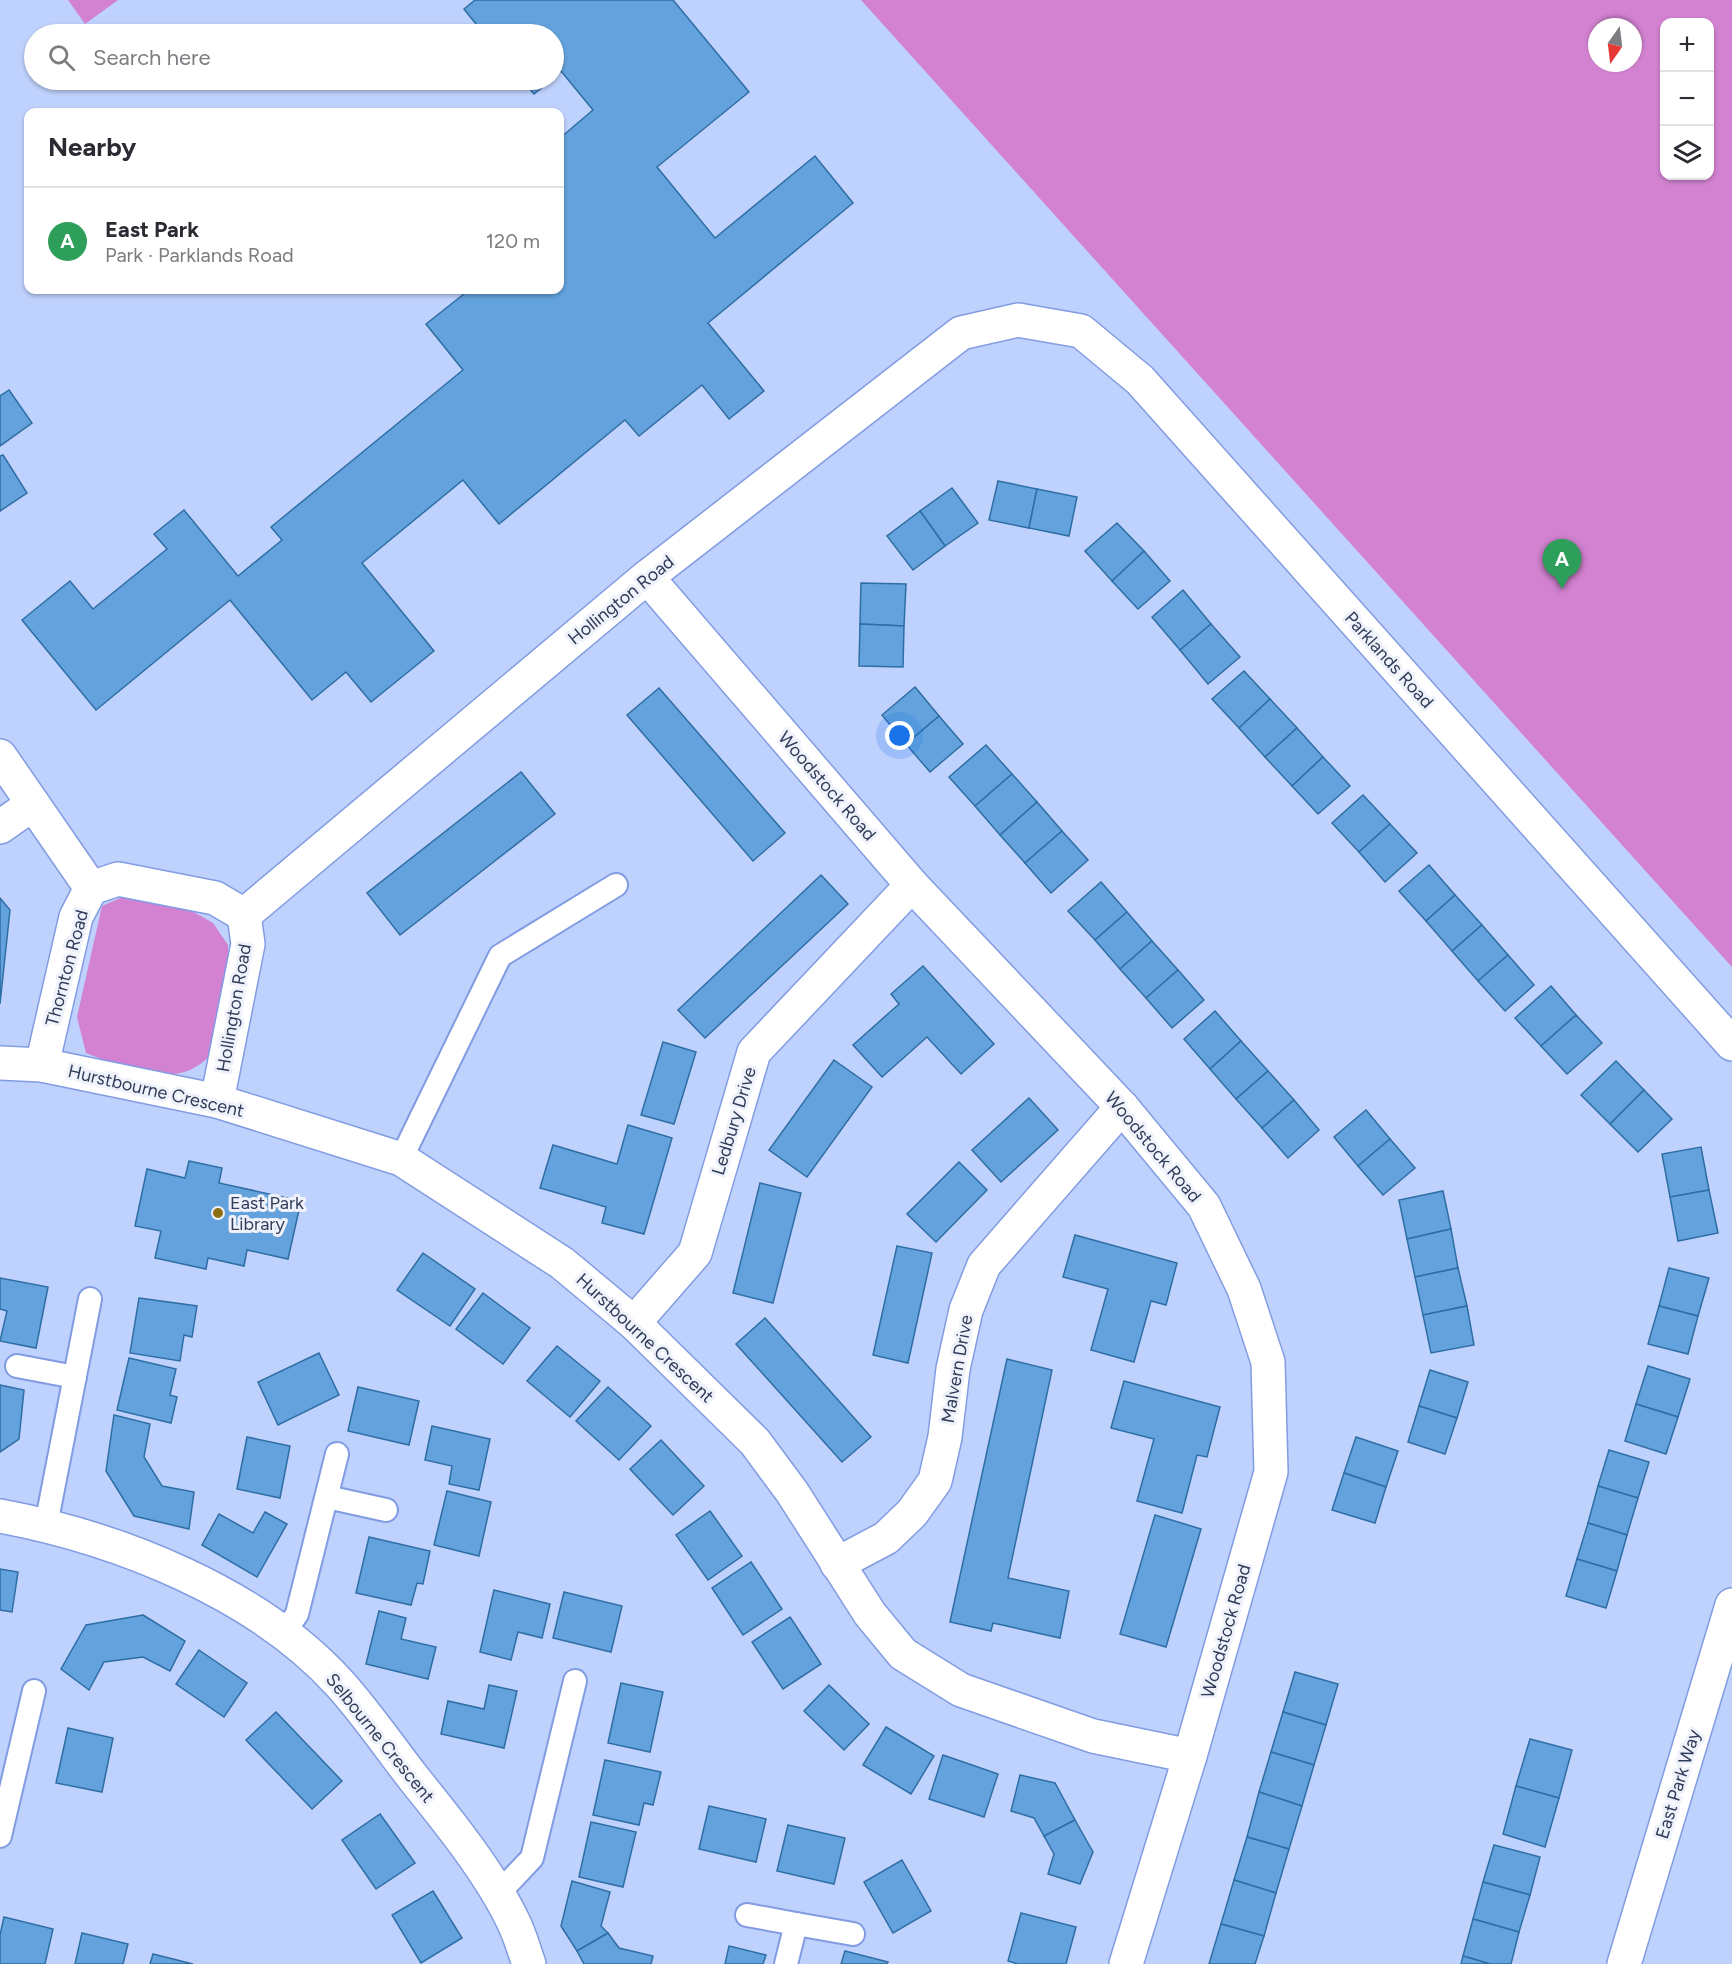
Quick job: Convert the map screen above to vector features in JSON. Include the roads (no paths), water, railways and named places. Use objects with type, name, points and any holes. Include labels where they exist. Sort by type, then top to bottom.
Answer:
[{"type":"street","name":"Hollington Road","points":[[217,1101],[248,944],[244,915],[647,577],[961,333],[1018,320]]},
{"type":"street","name":"Parklands Road","points":[[1018,320],[1081,331],[1140,380],[1732,1044]]},
{"type":"street","name":"Woodstock Road","points":[[647,577],[912,885],[1122,1107],[1204,1206],[1244,1289],[1268,1362],[1271,1472],[1190,1755],[1126,1964]]},
{"type":"street","name":"Thornton Road","points":[[0,756],[91,888],[76,917],[42,1065]]},
{"type":"street","points":[[0,827],[33,804]]},
{"type":"street","points":[[91,888],[118,879],[215,898],[244,915]]},
{"type":"street","name":"Ledbury Drive","points":[[634,1323],[694,1253],[754,1052],[912,885]]},
{"type":"street","name":"Hurstbourne Crescent","points":[[0,1063],[42,1065],[217,1101],[401,1159],[562,1263],[634,1323],[755,1442],[792,1492],[870,1614],[903,1654],[961,1690],[1093,1736],[1190,1755]]},
{"type":"street","name":"Malvern Drive","points":[[837,1564],[886,1538],[912,1513],[935,1481],[945,1437],[953,1370],[966,1310],[984,1265],[1122,1107]]},
{"type":"street","name":"Selbourne Crescent","points":[[0,1516],[46,1525],[144,1558],[235,1599],[283,1634],[339,1683],[461,1838],[513,1921],[529,1964]]},
{"type":"street","name":"East Park Way","points":[[1624,1964],[1732,1605]]},
{"type":"lane","points":[[401,1159],[500,956],[616,885]]},
{"type":"lane","points":[[46,1525],[90,1299]]},
{"type":"lane","points":[[16,1366],[75,1377]]},
{"type":"lane","points":[[283,1634],[297,1614],[337,1454]]},
{"type":"lane","points":[[327,1497],[387,1510]]},
{"type":"lane","points":[[497,1895],[532,1858],[575,1681]]},
{"type":"lane","points":[[0,1836],[4,1804],[34,1691]]},
{"type":"lane","points":[[747,1915],[853,1934]]},
{"type":"lane","points":[[786,1964],[796,1924]]},
{"type":"place","name":"East Park","points":[[1562,589]]},
{"type":"place","name":"East Park Library","points":[[218,1213]]}]
